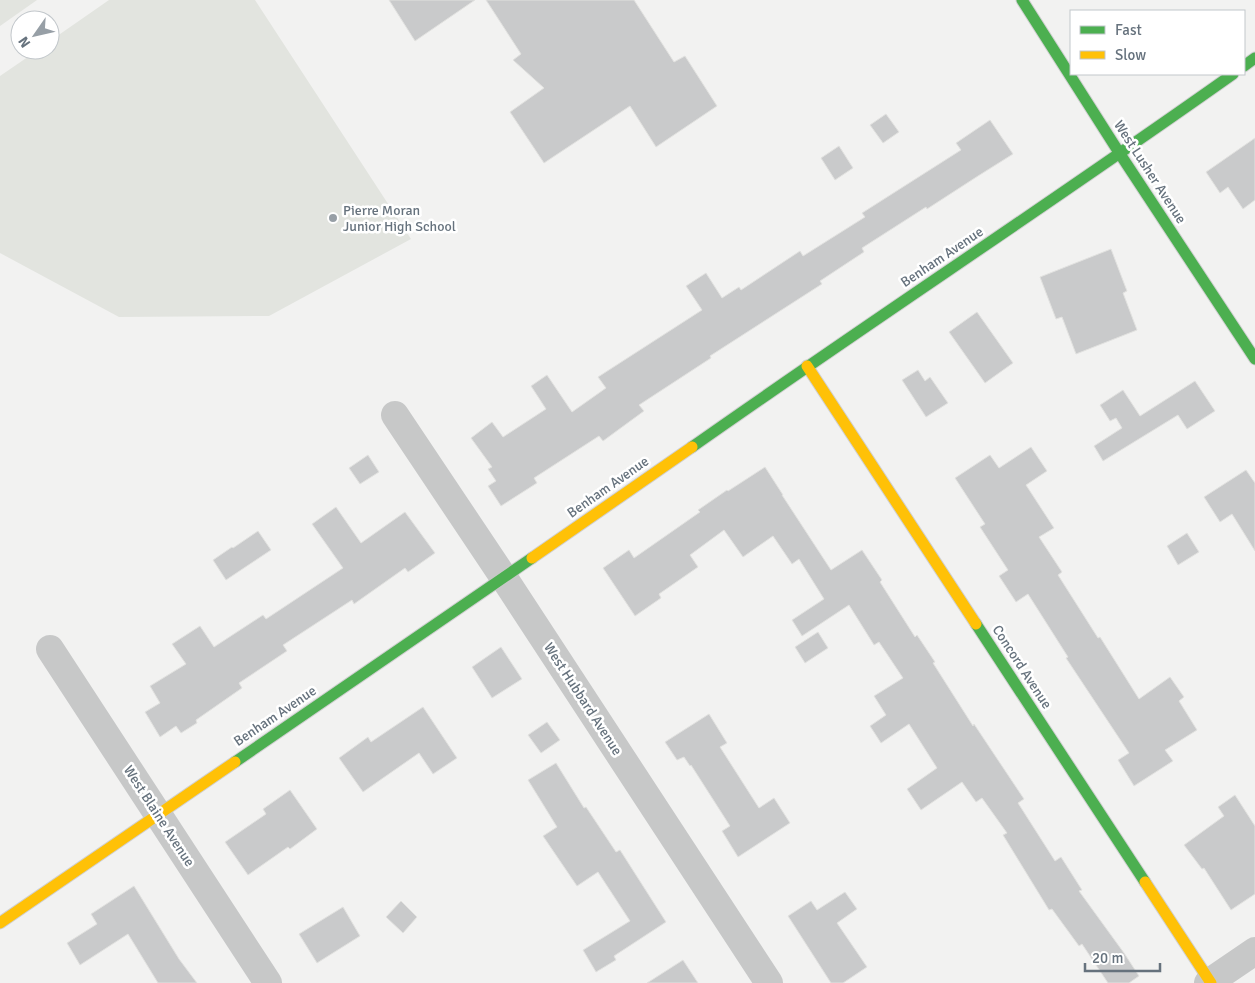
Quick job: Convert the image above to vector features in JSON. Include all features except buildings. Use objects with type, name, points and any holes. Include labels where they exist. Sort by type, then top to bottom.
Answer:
[{"type":"main road","name":"West Lusher Avenue","points":[[1022,0],[1120,154],[1255,359]]},
{"type":"main road","name":"Benham Avenue","points":[[0,923],[504,578],[807,366],[1120,154],[1232,75]]},
{"type":"main road","name":"Concord Avenue","points":[[807,366],[1210,983]]},
{"type":"street","name":"West Hubbard Avenue","points":[[395,415],[769,983]]},
{"type":"street","name":"West Blaine Avenue","points":[[50,649],[268,983]]},
{"type":"street","points":[[1210,983],[1255,950]]},
{"type":"shaded area","points":[[0,0],[37,0],[23,10],[10,10],[10,19],[0,26]]},
{"type":"shaded area","points":[[109,0],[255,0],[411,239],[269,316],[119,317],[0,253],[0,76],[23,60],[60,60],[60,34]]},
{"type":"traffic: fast","points":[[1022,0],[1120,154],[1255,359]]},
{"type":"traffic: fast","points":[[1245,65],[1255,58]]},
{"type":"traffic: fast","points":[[692,447],[1232,75]]},
{"type":"traffic: fast","points":[[235,762],[532,558]]},
{"type":"traffic: fast","points":[[976,624],[1145,882]]},
{"type":"traffic: slow","points":[[807,366],[976,624]]},
{"type":"traffic: slow","points":[[532,558],[692,447]]},
{"type":"traffic: slow","points":[[0,923],[235,762]]},
{"type":"traffic: slow","points":[[1145,882],[1211,983]]},
{"type":"place","name":"Pierre Moran Junior High School","points":[[333,218]]}]
